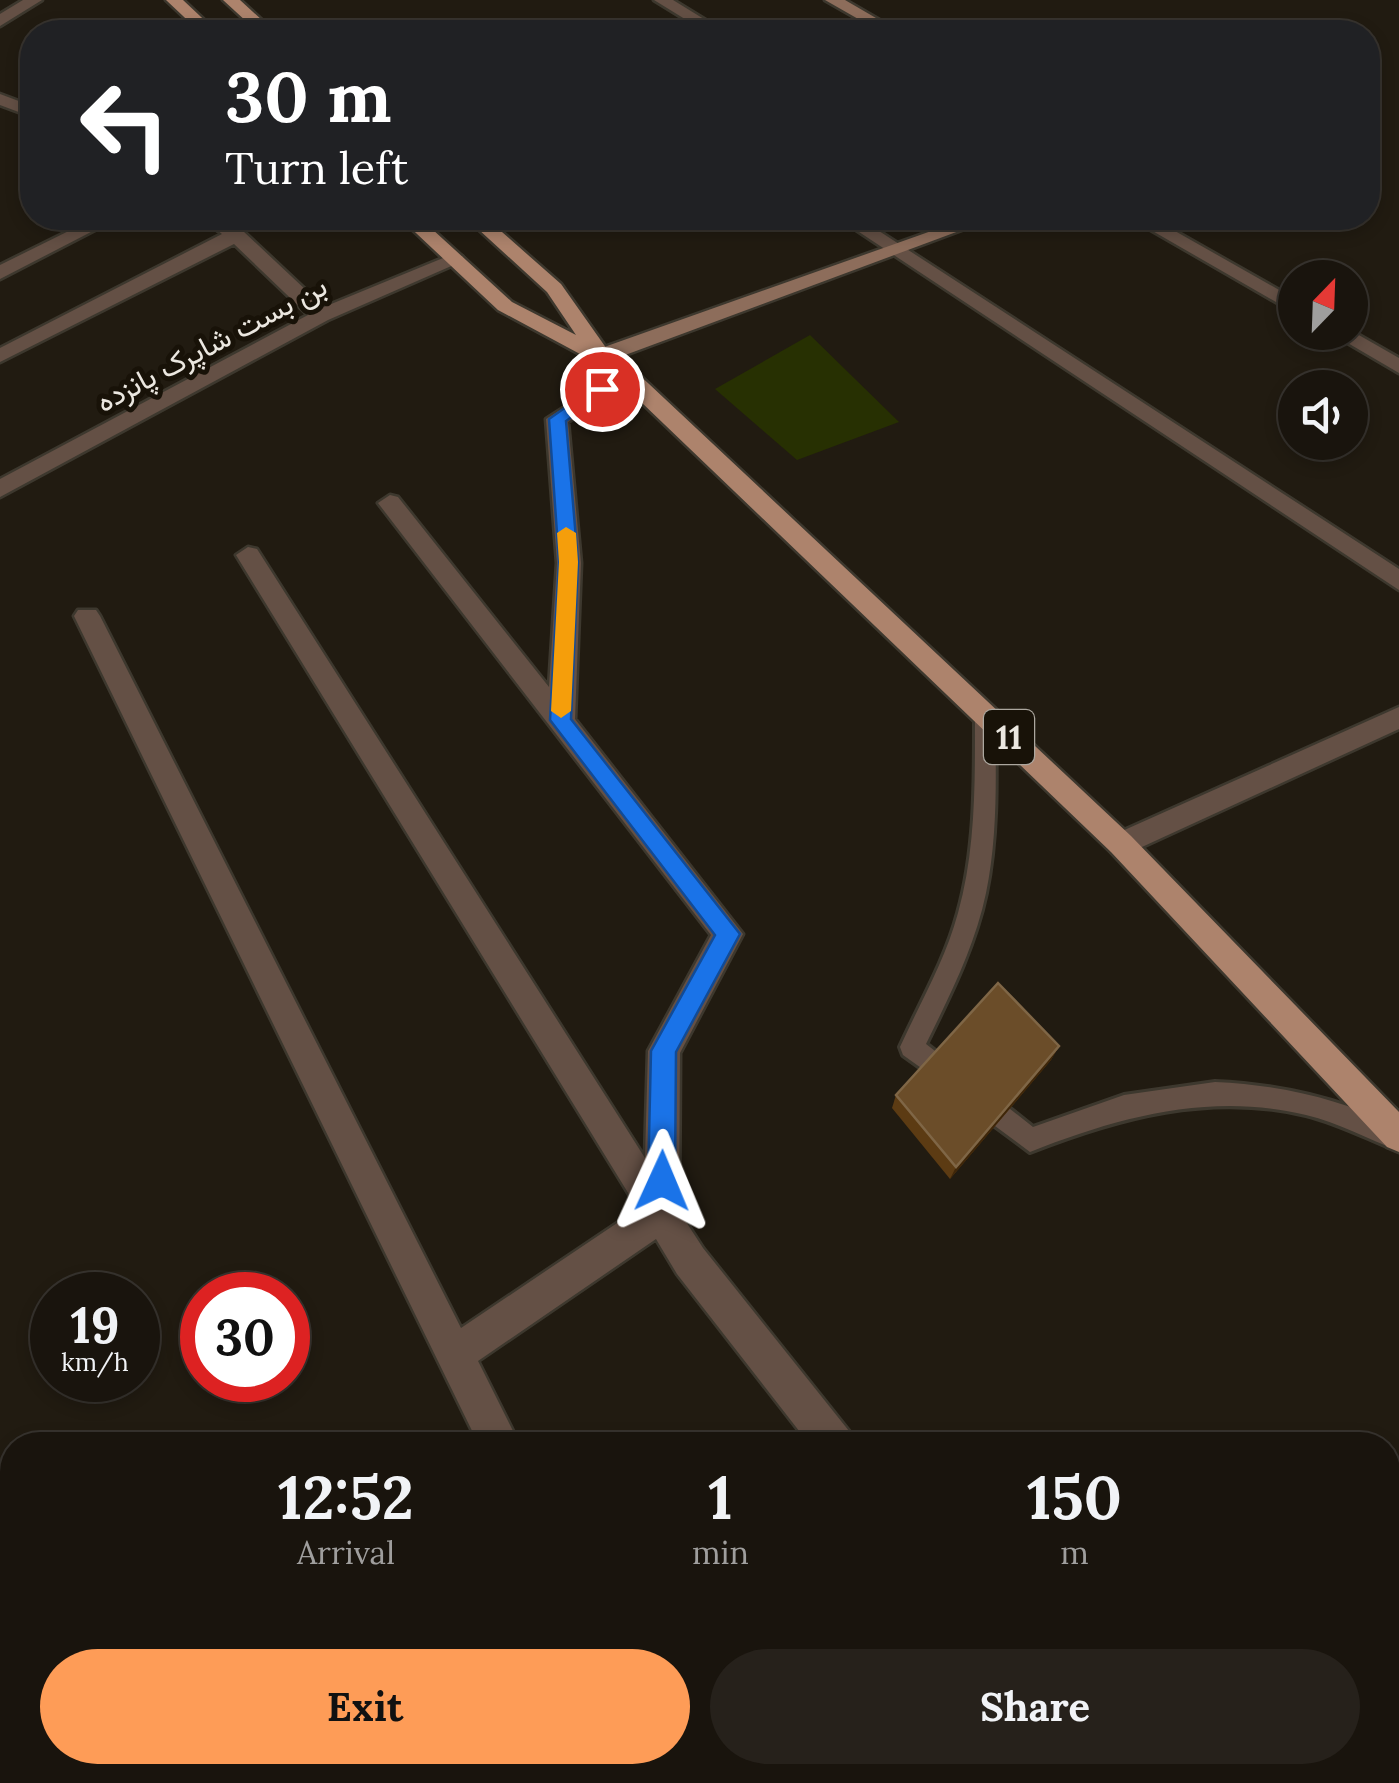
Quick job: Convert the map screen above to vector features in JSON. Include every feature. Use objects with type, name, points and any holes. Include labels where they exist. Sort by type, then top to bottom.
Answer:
[{"type":"main road","points":[[174,0],[196,20]]},
{"type":"main road","points":[[231,0],[254,20]]},
{"type":"main road","name":"11","points":[[422,230],[505,306],[601,356],[625,374],[1121,844],[1399,1138]]},
{"type":"main road","name":"11","points":[[489,230],[554,288],[601,356]]},
{"type":"street","points":[[0,20],[34,0]]},
{"type":"street","points":[[662,0],[696,20]]},
{"type":"street","points":[[833,0],[870,20]]},
{"type":"street","points":[[0,273],[85,230]]},
{"type":"street","points":[[229,230],[321,316]]},
{"type":"street","points":[[865,230],[1399,581]]},
{"type":"street","points":[[601,356],[953,230]]},
{"type":"street","points":[[1160,230],[1278,297]]},
{"type":"street","points":[[0,356],[236,235]]},
{"type":"street","name":"بن بست شاپرک پانزده","points":[[0,489],[321,316],[455,260]]},
{"type":"street","points":[[1368,349],[1399,367]]},
{"type":"street","points":[[560,720],[569,562],[558,419],[625,374]]},
{"type":"street","points":[[390,503],[728,934],[664,1051],[661,1214]]},
{"type":"street","points":[[248,555],[690,1261],[826,1432]]},
{"type":"street","points":[[87,616],[494,1432]]},
{"type":"street","points":[[1121,844],[1399,717]]},
{"type":"street","points":[[456,1354],[661,1214]]},
{"type":"lane","points":[[985,715],[979,871],[968,920],[945,982],[912,1047],[1030,1140],[1126,1104],[1190,1093],[1251,1092],[1357,1117],[1399,1138]]},
{"type":"green space","points":[[810,335],[899,422],[797,460],[715,389]]},
{"type":"building","points":[[998,983],[1059,1046],[956,1167],[896,1095]]},
{"type":"slow traffic","points":[[561,711],[569,562],[566,533]]},
{"type":"route","points":[[602,389],[558,419],[569,562],[560,720],[728,934],[664,1051],[662,1181]]}]
